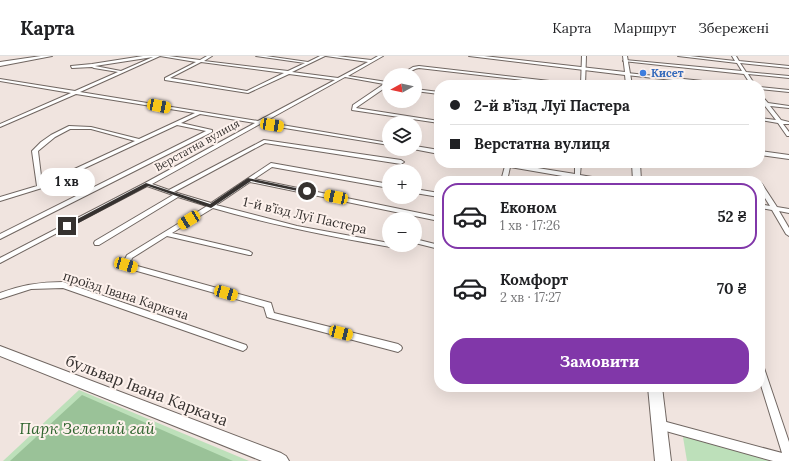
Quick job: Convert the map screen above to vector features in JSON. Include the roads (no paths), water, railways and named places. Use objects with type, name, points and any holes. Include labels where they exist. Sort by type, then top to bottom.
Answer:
[{"type":"street","points":[[0,64],[50,56]]},
{"type":"street","points":[[0,126],[158,56]]},
{"type":"street","points":[[92,67],[123,60],[158,56],[337,79]]},
{"type":"street","points":[[210,56],[166,79],[248,92],[323,56]]},
{"type":"street","points":[[258,56],[309,63]]},
{"type":"street","points":[[328,56],[349,57],[372,61]]},
{"type":"street","name":"Верстатна вулиця","points":[[0,261],[147,184],[381,56]]},
{"type":"street","points":[[471,56],[684,80]]},
{"type":"street","points":[[583,80],[584,56]]},
{"type":"street","points":[[680,56],[789,67]]},
{"type":"street","points":[[734,56],[750,80]]},
{"type":"street","points":[[342,61],[349,57]]},
{"type":"street","points":[[628,80],[625,59],[789,77]]},
{"type":"street","points":[[72,67],[92,67],[122,72]]},
{"type":"street","points":[[414,68],[419,67],[532,80]]},
{"type":"street","points":[[343,76],[382,83]]},
{"type":"street","points":[[0,80],[382,143]]},
{"type":"street","points":[[382,88],[354,106],[354,108],[434,121]]},
{"type":"street","points":[[765,89],[789,91]]},
{"type":"street","points":[[422,91],[434,92]]},
{"type":"street","points":[[766,104],[789,107]]},
{"type":"street","points":[[766,104],[789,135]]},
{"type":"street","points":[[0,199],[40,187],[200,113]]},
{"type":"street","points":[[765,120],[789,123]]},
{"type":"street","points":[[0,237],[210,131],[178,124]]},
{"type":"street","points":[[40,187],[35,150],[41,143],[72,127],[96,130],[140,141]]},
{"type":"street","points":[[169,192],[264,141],[401,162]]},
{"type":"street","points":[[422,149],[434,151]]},
{"type":"street","points":[[765,154],[789,157]]},
{"type":"street","points":[[382,185],[271,165],[211,206],[129,257],[126,265],[268,305],[270,315],[398,348]]},
{"type":"street","points":[[523,168],[563,176]]},
{"type":"street","points":[[250,180],[434,217]]},
{"type":"street","name":"1-й в’їзд Луї Пастера","points":[[147,184],[211,206],[342,238],[382,244]]},
{"type":"street","points":[[422,192],[434,194]]},
{"type":"street","points":[[765,193],[789,234]]},
{"type":"street","points":[[97,243],[177,195]]},
{"type":"street","points":[[765,207],[789,211]]},
{"type":"street","points":[[167,234],[249,253]]},
{"type":"street","points":[[422,243],[434,246]]},
{"type":"street","name":"проїзд Івана Каркача","points":[[0,296],[39,284],[63,285],[243,347]]},
{"type":"street","name":"бульвар Івана Каркача","points":[[0,351],[281,461]]},
{"type":"street","points":[[765,384],[789,459]]},
{"type":"street","points":[[656,392],[663,461]]},
{"type":"street","points":[[659,425],[789,459]]},
{"type":"place","name":"Кисет","points":[[643,73]]},
{"type":"park label","name":"Парк Зелений гай","points":[[87,428]]}]
